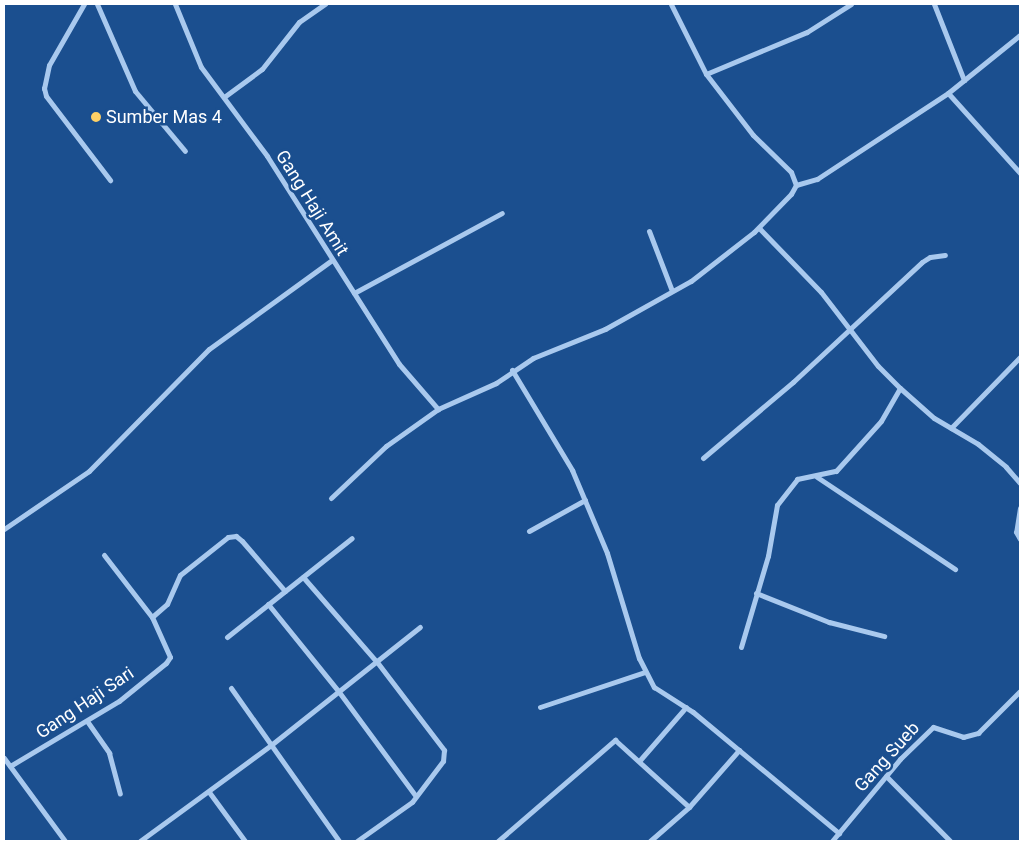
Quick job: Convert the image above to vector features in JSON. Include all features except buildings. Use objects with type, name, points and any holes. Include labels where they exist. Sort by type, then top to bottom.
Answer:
[{"type":"street","points":[[84,4],[49,66],[44,88],[46,96],[110,180]]},
{"type":"street","points":[[97,4],[135,91],[185,151]]},
{"type":"street","name":"Gang Haji Amit","points":[[175,4],[201,67],[266,156],[399,364],[438,409]]},
{"type":"street","points":[[224,97],[262,69],[299,22],[326,4]]},
{"type":"street","points":[[671,4],[706,74],[752,135],[791,172],[796,185]]},
{"type":"street","points":[[706,74],[807,32],[851,4]]},
{"type":"street","points":[[934,4],[964,80]]},
{"type":"street","points":[[331,498],[386,446],[438,409],[496,383],[512,370],[550,350],[606,329],[691,281],[759,228],[791,194],[796,185],[817,179],[948,93],[1020,34]]},
{"type":"street","points":[[948,93],[1020,172]]},
{"type":"street","points":[[354,293],[502,213]]},
{"type":"street","points":[[759,228],[821,292],[849,329],[900,388],[951,428],[999,461],[1020,483]]},
{"type":"street","points":[[649,230],[672,292]]},
{"type":"street","points":[[703,458],[793,382],[922,262],[930,257],[945,255]]},
{"type":"street","points":[[4,529],[89,471],[209,349],[332,260]]},
{"type":"street","points":[[951,428],[1020,357]]},
{"type":"street","points":[[512,370],[572,470],[607,553],[645,672],[654,687],[686,707],[839,833]]},
{"type":"street","points":[[741,646],[768,556],[777,506],[797,479],[817,477],[836,471],[882,421],[900,388]]},
{"type":"street","points":[[817,477],[955,569]]},
{"type":"street","points":[[529,532],[585,500]]},
{"type":"street","points":[[1020,508],[1016,532],[1020,539]]},
{"type":"street","points":[[104,555],[152,617],[167,604],[180,575],[228,537],[236,536],[242,541],[284,591]]},
{"type":"street","points":[[227,637],[352,538]]},
{"type":"street","points":[[303,577],[377,662],[444,750],[443,761],[415,795],[412,802],[357,841]]},
{"type":"street","points":[[756,593],[829,622],[884,636]]},
{"type":"street","points":[[268,604],[339,692],[415,795]]},
{"type":"street","name":"Gang Haji Sari","points":[[10,766],[119,701],[170,657],[152,617]]},
{"type":"street","points":[[140,841],[271,745],[420,627]]},
{"type":"street","points":[[540,707],[645,672]]},
{"type":"street","points":[[232,688],[339,841]]},
{"type":"street","name":"Gang Sueb","points":[[832,841],[886,776],[933,727],[963,737],[978,733],[1020,691]]},
{"type":"street","points":[[640,760],[686,707]]},
{"type":"street","points":[[88,720],[109,753],[120,794]]},
{"type":"street","points":[[498,841],[612,742],[618,742],[640,760],[690,807]]},
{"type":"street","points":[[650,841],[690,807],[739,750]]},
{"type":"street","points":[[4,758],[64,841]]},
{"type":"street","points":[[886,776],[950,841]]},
{"type":"street","points":[[209,792],[245,841]]},
{"type":"place","name":"Sumber Mas 4","points":[[96,117]]}]
